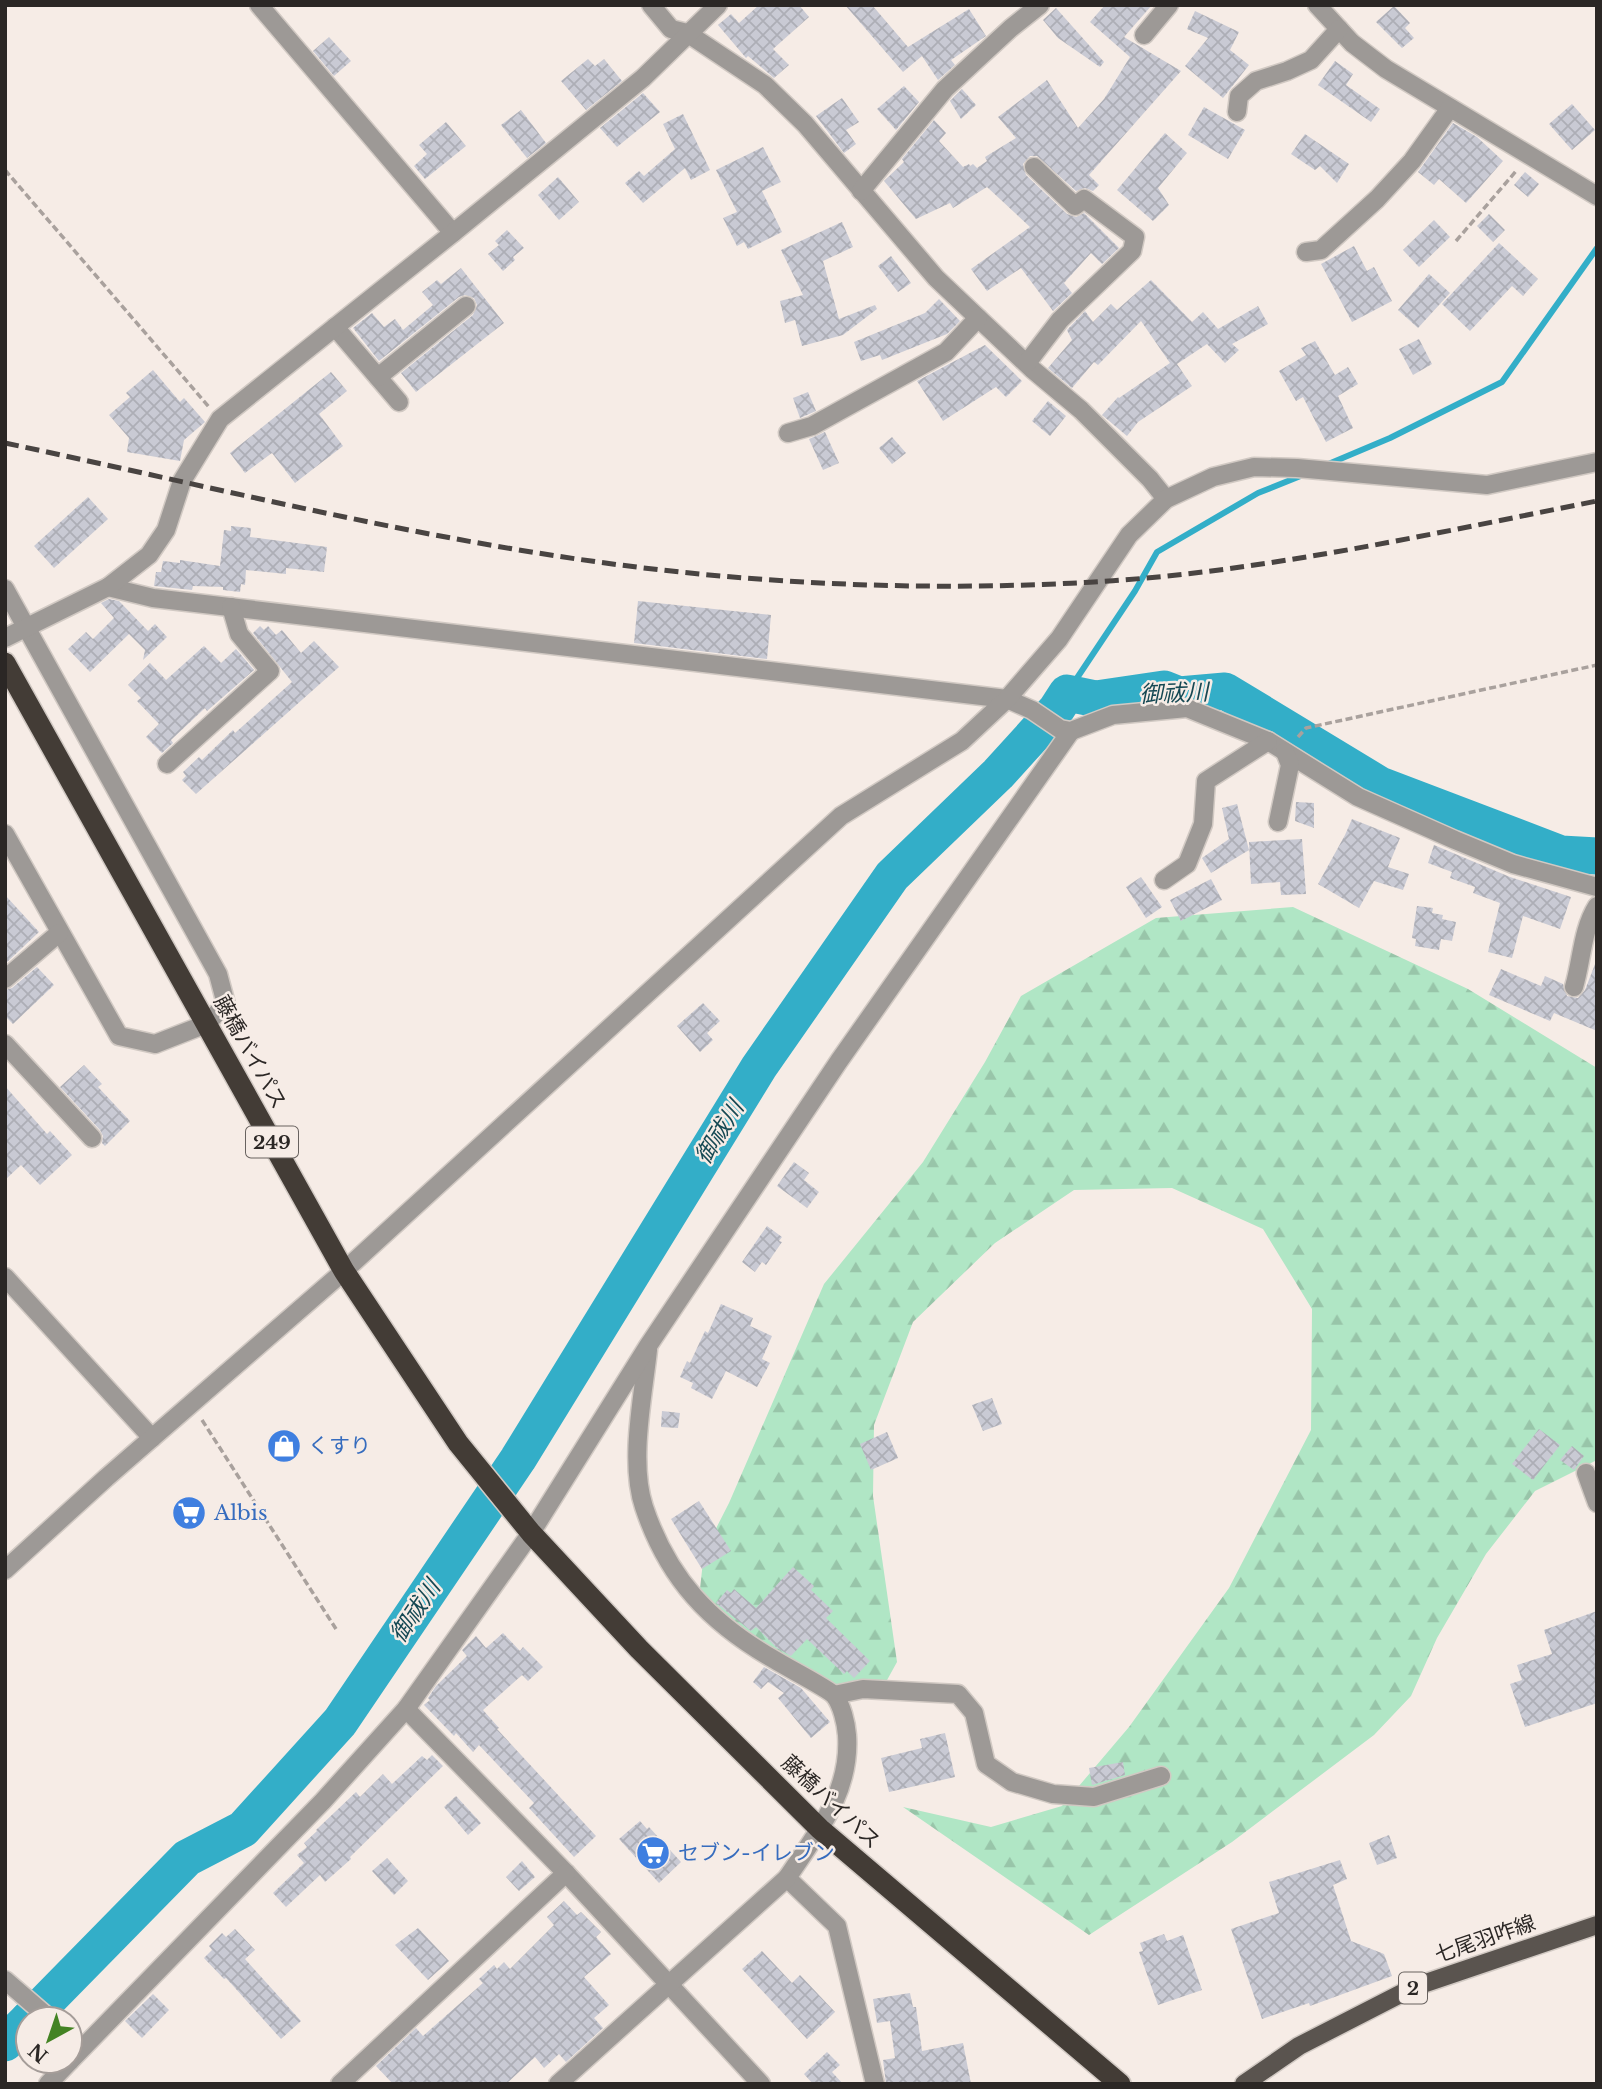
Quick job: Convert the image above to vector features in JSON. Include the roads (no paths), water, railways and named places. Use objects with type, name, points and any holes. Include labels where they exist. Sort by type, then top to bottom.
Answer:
[{"type":"highway","name":"藤橋バイパス","points":[[5,663],[344,1271],[458,1443],[526,1527],[639,1649],[820,1829],[1120,2084]]},
{"type":"main road","name":"七尾羽咋線","points":[[1244,2084],[1299,2046],[1414,1987],[1597,1924]]},
{"type":"street","points":[[259,5],[453,233]]},
{"type":"street","points":[[651,5],[671,29],[687,33],[765,85],[805,124],[936,278],[1081,410],[1150,479],[1166,499]]},
{"type":"street","points":[[5,638],[108,587],[149,555],[166,530],[182,481],[220,419],[643,78],[718,5]]},
{"type":"street","points":[[860,191],[945,89],[1040,5]]},
{"type":"street","points":[[1144,35],[1169,5]]},
{"type":"street","points":[[1317,5],[1352,43],[1386,69],[1597,196]]},
{"type":"street","points":[[1237,112],[1239,96],[1255,81],[1311,60],[1339,29]]},
{"type":"street","points":[[1306,252],[1321,250],[1377,200],[1412,161],[1450,108]]},
{"type":"street","points":[[1027,362],[1060,320],[1132,251],[1135,237],[1084,199],[1075,206],[1034,167]]},
{"type":"street","points":[[378,377],[466,306]]},
{"type":"street","points":[[788,433],[812,426],[946,352],[978,318]]},
{"type":"street","points":[[335,327],[399,401]]},
{"type":"street","points":[[5,1570],[191,1403],[344,1271],[841,816],[962,741],[1007,699],[1059,639],[1129,535],[1166,499],[1213,477],[1254,467],[1297,468],[1487,485],[1597,462]]},
{"type":"street","points":[[108,587],[153,598],[1007,699],[1066,730]]},
{"type":"street","points":[[5,589],[218,974],[226,1004],[206,1024],[155,1044],[119,1036],[5,834]]},
{"type":"street","points":[[167,764],[271,671],[239,634],[231,607]]},
{"type":"street","points":[[84,2041],[166,1965],[323,1801],[406,1709],[839,1062],[1066,730],[1113,715],[1187,708],[1268,741],[1358,797],[1513,864],[1597,887]]},
{"type":"street","points":[[1164,880],[1187,864],[1203,824],[1206,781],[1268,741]]},
{"type":"street","points":[[1278,822],[1290,765],[1285,752]]},
{"type":"street","points":[[1574,987],[1582,960],[1587,922],[1597,906]]},
{"type":"street","points":[[5,979],[59,933]]},
{"type":"street","points":[[5,1044],[92,1138]]},
{"type":"street","points":[[5,1277],[152,1438]]},
{"type":"street","points":[[558,2084],[787,1878],[820,1829],[842,1785],[848,1754],[846,1722],[834,1695],[749,1645],[714,1619],[689,1592],[661,1546],[643,1506],[637,1456],[648,1346]]},
{"type":"street","points":[[1586,1473],[1597,1503]]},
{"type":"street","points":[[834,1695],[863,1689],[958,1694],[974,1713],[986,1764],[1012,1782],[1053,1794],[1094,1797],[1161,1776]]},
{"type":"street","points":[[406,1709],[566,1873],[761,2084]]},
{"type":"street","points":[[340,2084],[566,1873]]},
{"type":"street","points":[[787,1878],[837,1926],[875,2084]]},
{"type":"street","points":[[12,1985],[34,2005]]},
{"type":"waterway","points":[[1326,465],[1390,438],[1502,382],[1597,248]]},
{"type":"waterway","points":[[1067,693],[1135,591],[1157,552],[1258,493],[1303,475]]},
{"type":"waterway","name":"御祓川","points":[[43,2005],[187,1858],[243,1829],[340,1722],[518,1459],[759,1067],[892,876],[998,774],[1056,710],[1067,693],[1096,699],[1164,689],[1179,695],[1225,691],[1380,785],[1561,854],[1597,856]]},
{"type":"waterway","name":"御祓川","points":[[5,2043],[14,2034]]},
{"type":"railway","points":[[5,443],[362,521],[505,548],[641,568],[834,584],[1029,585],[1157,577],[1283,561],[1597,501]]},
{"type":"place","name":"くすり","points":[[284,1446]]},
{"type":"place","name":"Albis","points":[[189,1513]]},
{"type":"place","name":"セブン-イレブン","points":[[653,1853]]}]
